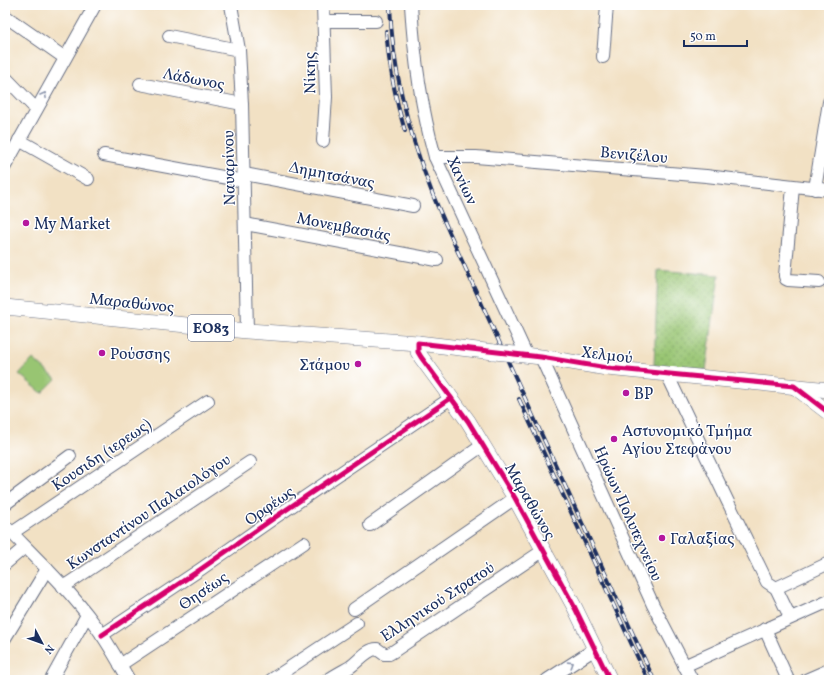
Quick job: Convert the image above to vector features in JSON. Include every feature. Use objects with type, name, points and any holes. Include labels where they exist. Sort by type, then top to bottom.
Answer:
[{"type":"main road","name":"Μαραθώνος","points":[[5,307],[247,331],[418,343],[418,352],[421,357],[468,421],[515,498],[575,608],[610,680]]},
{"type":"main road","name":"Χελμού","points":[[418,343],[527,356],[607,368],[829,390]]},
{"type":"main road","points":[[794,386],[829,413]]},
{"type":"street","name":"Ναυαρίνου","points":[[231,5],[239,50],[242,104],[247,331]]},
{"type":"street","name":"Νίκης","points":[[323,141],[326,97],[324,5]]},
{"type":"street","name":"Χανίων","points":[[411,5],[418,78],[428,132],[435,158],[527,356]]},
{"type":"street","points":[[603,57],[607,5]]},
{"type":"street","points":[[6,163],[65,58],[91,6]]},
{"type":"street","points":[[5,16],[65,58]]},
{"type":"street","points":[[324,21],[376,20]]},
{"type":"street","points":[[169,36],[239,50]]},
{"type":"street","points":[[5,77],[36,109]]},
{"type":"street","name":"Λάδωνος","points":[[140,84],[242,104]]},
{"type":"street","points":[[815,189],[829,102]]},
{"type":"street","points":[[19,140],[88,179]]},
{"type":"street","name":"Δημητσάνας","points":[[104,155],[413,206]]},
{"type":"street","name":"Βενιζέλου","points":[[435,158],[484,158],[706,176],[829,190]]},
{"type":"street","points":[[793,187],[785,276],[788,280],[819,282]]},
{"type":"street","name":"Μονεμβασιάς","points":[[245,224],[437,260]]},
{"type":"street","name":"Ηρώων Πολυτεχνείου","points":[[527,356],[692,680]]},
{"type":"street","points":[[667,374],[767,582],[776,588],[790,617]]},
{"type":"street","name":"Ορφέως","points":[[102,635],[451,398]]},
{"type":"street","name":"Κουσιδη (ιερεως)","points":[[9,529],[208,401]]},
{"type":"street","points":[[370,524],[483,445]]},
{"type":"street","points":[[5,504],[70,456]]},
{"type":"street","name":"Κωνσταντίνου Παλαιολόγου","points":[[63,587],[250,462]]},
{"type":"street","points":[[354,609],[515,498]]},
{"type":"street","points":[[9,529],[47,569],[87,615],[102,635],[129,680]]},
{"type":"street","name":"Θησέως","points":[[120,665],[304,543]]},
{"type":"street","points":[[5,564],[25,547]]},
{"type":"street","name":"Ελληνικού Στρατού","points":[[328,680],[351,666],[373,649],[377,649],[384,654],[389,654],[394,651],[544,550]]},
{"type":"street","points":[[776,588],[829,563]]},
{"type":"street","points":[[5,638],[47,569]]},
{"type":"street","points":[[684,666],[790,617],[829,601]]},
{"type":"street","points":[[51,680],[87,615]]},
{"type":"street","points":[[271,680],[357,624]]},
{"type":"street","points":[[766,629],[788,680]]},
{"type":"street","points":[[547,680],[595,649]]},
{"type":"street","points":[[806,680],[829,670]]},
{"type":"green space","points":[[658,270],[719,275],[706,370],[654,365]]},
{"type":"green space","points":[[33,359],[56,379],[42,393],[19,374]]},
{"type":"railway","points":[[390,5],[394,53],[408,122],[431,190],[654,680]]},
{"type":"railway","points":[[386,31],[393,82],[405,131]]},
{"type":"railway","points":[[519,399],[648,680]]},
{"type":"cycle path","points":[[610,680],[575,608],[515,498],[468,421],[421,357],[418,352],[418,343],[541,357],[607,368],[794,386],[829,413]]},
{"type":"cycle path","points":[[102,635],[451,398]]},
{"type":"place","name":"My Market","points":[[26,223]]},
{"type":"place","name":"Ρούσσης","points":[[102,353]]},
{"type":"place","name":"Στάμου","points":[[358,364]]},
{"type":"place","name":"BP","points":[[626,393]]},
{"type":"place","name":"Αστυνομικό Τμήμα Αγίου Στεφάνου","points":[[614,439]]},
{"type":"place","name":"Γαλαξίας","points":[[662,538]]}]
